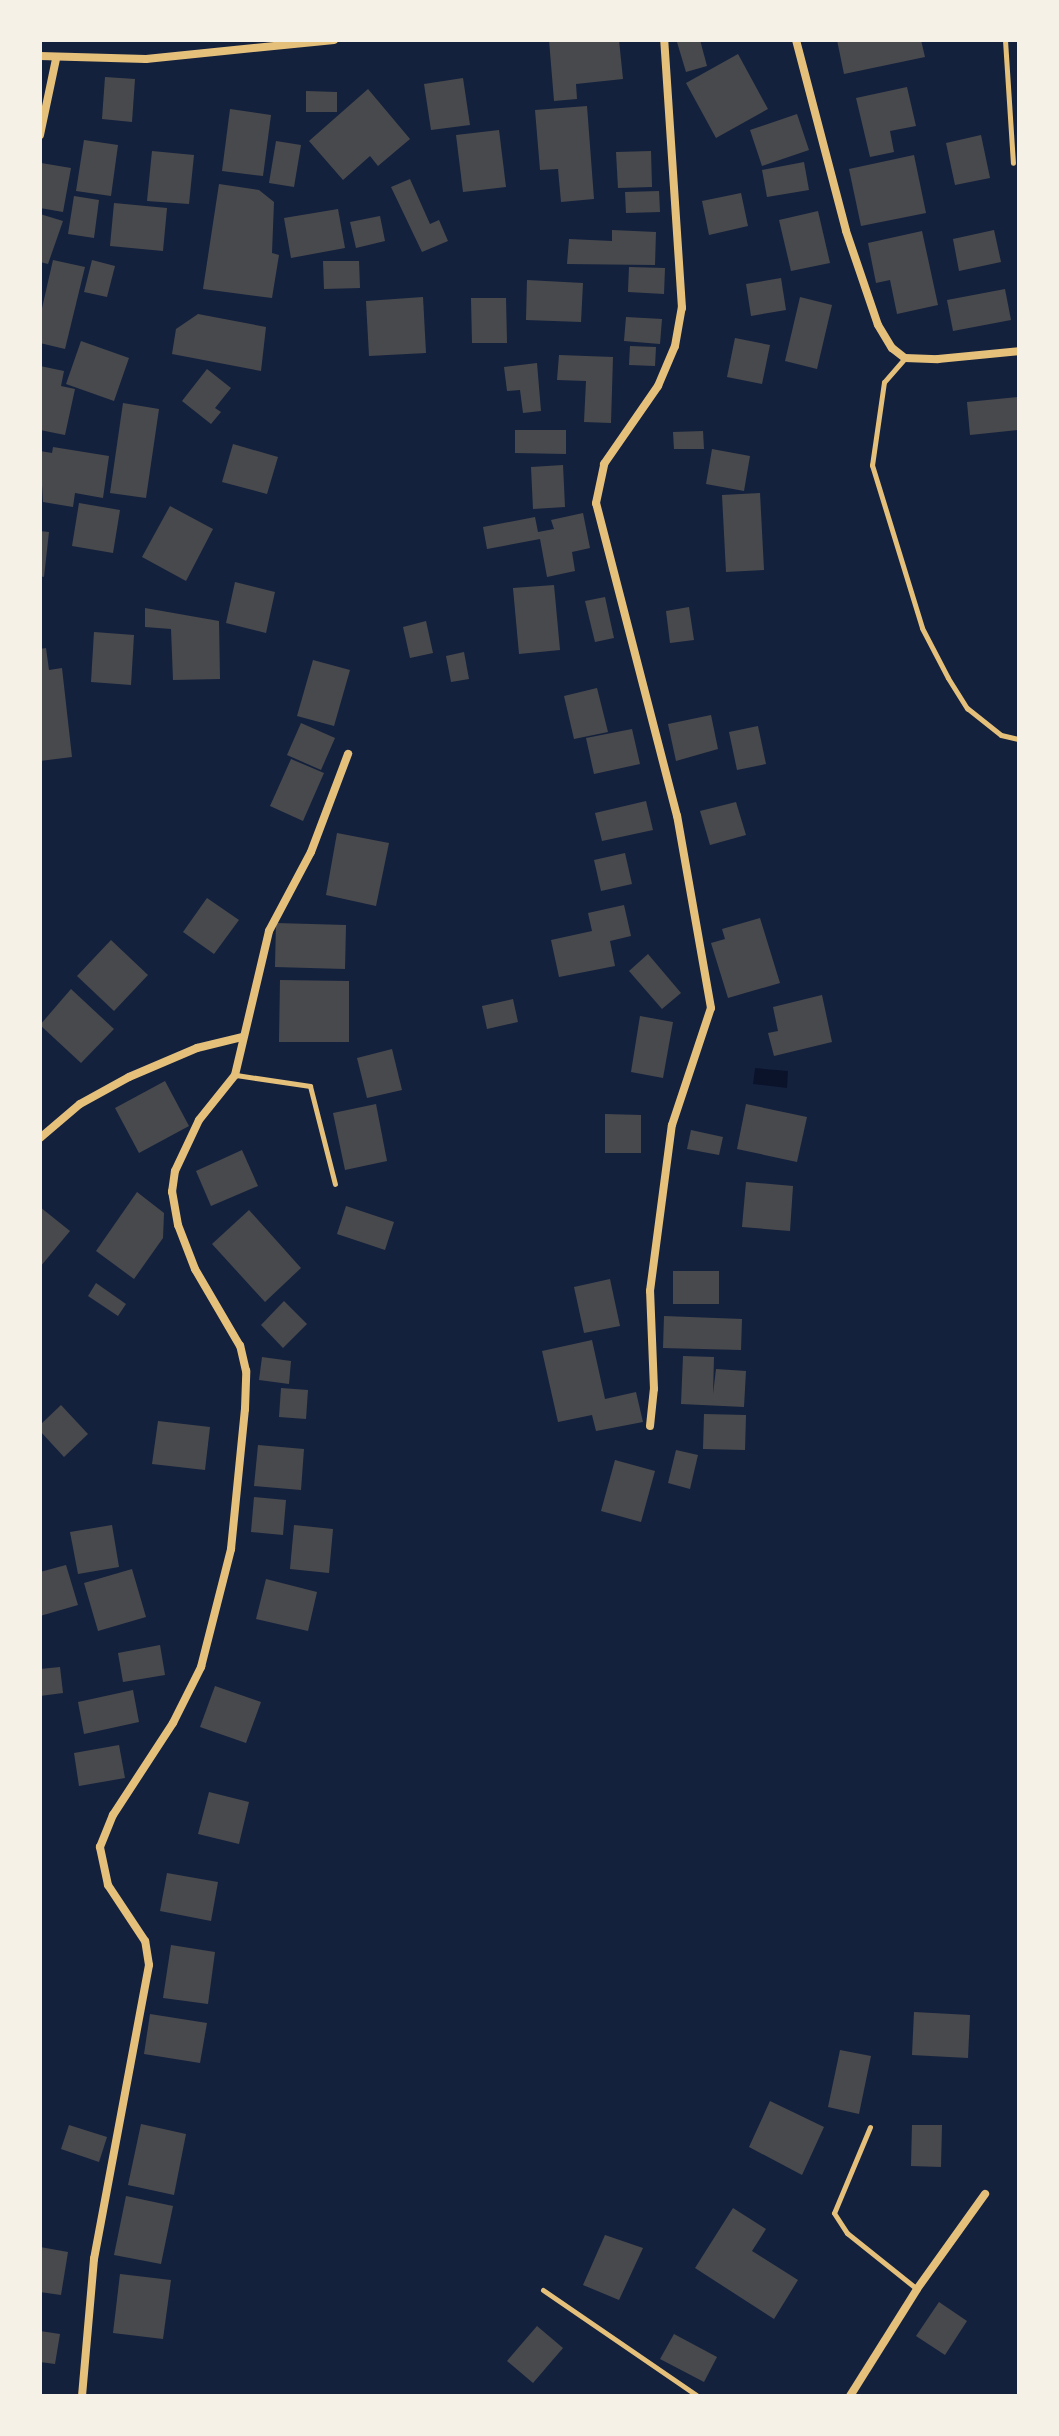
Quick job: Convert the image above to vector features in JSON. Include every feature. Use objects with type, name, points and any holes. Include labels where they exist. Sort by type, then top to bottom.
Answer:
[{"type":"street","points":[[40,56],[56,59],[203,55],[334,40]]},
{"type":"street","points":[[650,1426],[654,1389],[650,1291],[672,1125],[711,1008],[677,816],[596,503],[604,464],[658,386],[675,346],[682,308],[664,40]]},
{"type":"street","points":[[796,40],[846,231],[878,325],[892,348],[905,358],[1019,351]]},
{"type":"street","points":[[40,135],[56,59]]},
{"type":"street","points":[[82,2396],[94,2259],[127,2103],[149,1965],[145,1941],[108,1885],[100,1847],[113,1815],[173,1723],[201,1667],[231,1549],[246,1371],[240,1346],[195,1269],[172,1192],[182,1147],[235,1075],[269,931],[311,852],[348,754]]},
{"type":"street","points":[[40,1138],[80,1104],[129,1077],[197,1048],[242,1037]]},
{"type":"street","points":[[850,2396],[917,2289],[985,2194]]},
{"type":"lane","points":[[1005,40],[1013,163]]},
{"type":"lane","points":[[905,358],[884,382],[875,427],[877,480],[922,628],[948,678],[967,708],[1001,735],[1019,739]]},
{"type":"lane","points":[[235,1075],[310,1086],[335,1184]]},
{"type":"lane","points":[[870,2127],[834,2213],[847,2233],[917,2289]]},
{"type":"lane","points":[[543,2290],[698,2396]]},
{"type":"water","points":[[755,1068],[788,1071],[787,1088],[753,1084]]},
{"type":"building","points":[[549,40],[619,40],[623,79],[576,84],[577,99],[554,101]]},
{"type":"building","points":[[700,40],[707,66],[686,72],[677,42]]},
{"type":"building","points":[[837,40],[921,40],[925,57],[844,74]]},
{"type":"building","points":[[738,54],[768,109],[716,138],[686,83]]},
{"type":"building","points":[[105,77],[135,79],[132,122],[102,119]]},
{"type":"building","points":[[463,78],[470,125],[431,130],[424,84]]},
{"type":"building","points":[[907,87],[916,126],[890,131],[894,152],[870,157],[856,98]]},
{"type":"building","points":[[368,89],[410,139],[378,166],[370,156],[343,180],[309,141]]},
{"type":"building","points":[[306,91],[337,92],[337,112],[306,112]]},
{"type":"building","points":[[587,106],[594,199],[561,202],[558,169],[540,170],[535,110]]},
{"type":"building","points":[[230,109],[271,115],[263,176],[222,171]]},
{"type":"building","points":[[797,114],[809,150],[762,166],[750,130]]},
{"type":"building","points":[[499,130],[506,187],[463,192],[456,135]]},
{"type":"building","points":[[981,135],[990,178],[955,185],[946,143]]},
{"type":"building","points":[[84,140],[118,145],[111,196],[76,191]]},
{"type":"building","points":[[276,141],[301,145],[294,187],[269,183]]},
{"type":"building","points":[[152,151],[194,155],[189,204],[147,201]]},
{"type":"building","points":[[651,151],[652,187],[618,188],[616,152]]},
{"type":"building","points":[[914,155],[926,213],[861,226],[849,169]]},
{"type":"building","points":[[804,162],[809,190],[767,197],[762,170]]},
{"type":"building","points":[[41,163],[71,168],[63,212],[40,208]]},
{"type":"building","points":[[410,179],[430,224],[439,220],[448,241],[422,252],[391,187]]},
{"type":"building","points":[[219,184],[259,190],[274,202],[272,253],[279,255],[272,298],[203,289]]},
{"type":"building","points":[[659,191],[660,212],[626,213],[625,192]]},
{"type":"building","points":[[741,193],[748,226],[709,235],[702,201]]},
{"type":"building","points":[[74,196],[99,200],[94,238],[68,234]]},
{"type":"building","points":[[114,203],[167,208],[163,251],[110,246]]},
{"type":"building","points":[[338,209],[345,248],[291,258],[284,218]]},
{"type":"building","points":[[818,211],[830,263],[791,271],[779,220]]},
{"type":"building","points":[[40,214],[63,221],[48,264],[40,262]]},
{"type":"building","points":[[380,216],[385,241],[356,248],[350,222]]},
{"type":"building","points":[[612,230],[656,232],[655,265],[567,264],[569,239],[612,241]]},
{"type":"building","points":[[994,230],[1001,262],[959,271],[953,239]]},
{"type":"building","points":[[922,231],[938,305],[897,314],[890,280],[876,283],[868,243]]},
{"type":"building","points":[[53,260],[85,267],[65,349],[40,343],[40,317]]},
{"type":"building","points":[[92,260],[115,266],[107,297],[84,292]]},
{"type":"building","points":[[323,261],[359,261],[360,288],[324,289]]},
{"type":"building","points":[[629,267],[665,268],[664,294],[628,292]]},
{"type":"building","points":[[781,278],[786,310],[751,316],[746,284]]},
{"type":"building","points":[[527,280],[583,283],[581,322],[526,320]]},
{"type":"building","points":[[1005,289],[1011,320],[953,331],[947,300]]},
{"type":"building","points":[[423,297],[426,353],[369,356],[366,301]]},
{"type":"building","points":[[800,297],[832,305],[817,369],[785,361]]},
{"type":"building","points":[[471,298],[506,298],[507,343],[472,343]]},
{"type":"building","points":[[198,314],[266,327],[261,371],[172,354],[176,329]]},
{"type":"building","points":[[626,317],[662,319],[660,344],[624,341]]},
{"type":"building","points":[[735,338],[770,345],[762,384],[727,377]]},
{"type":"building","points":[[81,341],[129,358],[114,401],[66,384]]},
{"type":"building","points":[[630,346],[656,347],[655,366],[629,365]]},
{"type":"building","points":[[559,355],[613,357],[611,423],[584,422],[586,381],[557,380]]},
{"type":"building","points":[[537,363],[541,411],[523,413],[520,390],[507,391],[504,367]]},
{"type":"building","points":[[40,366],[64,371],[61,386],[75,389],[65,435],[40,430]]},
{"type":"building","points":[[207,369],[231,388],[215,408],[221,412],[211,424],[182,401]]},
{"type":"building","points":[[1019,397],[1019,430],[970,435],[967,402]]},
{"type":"building","points":[[123,403],[159,409],[146,498],[110,493]]},
{"type":"building","points":[[515,430],[566,430],[566,454],[515,453]]},
{"type":"building","points":[[703,431],[704,449],[674,449],[673,432]]},
{"type":"building","points":[[233,444],[278,457],[267,494],[222,482]]},
{"type":"building","points":[[53,447],[109,456],[103,498],[75,493],[73,507],[43,502],[40,451],[52,453]]},
{"type":"building","points":[[712,449],[750,456],[744,491],[706,484]]},
{"type":"building","points":[[563,465],[565,507],[533,509],[531,467]]},
{"type":"building","points":[[760,493],[764,570],[726,572],[722,495]]},
{"type":"building","points":[[79,503],[120,510],[113,553],[72,546]]},
{"type":"building","points":[[170,506],[213,529],[186,581],[142,557]]},
{"type":"building","points":[[583,513],[590,548],[572,552],[575,571],[547,577],[540,539],[487,549],[483,527],[535,517],[538,532],[554,529],[551,520]]},
{"type":"building","points":[[40,531],[49,532],[44,577],[40,576]]},
{"type":"building","points":[[235,582],[275,592],[266,633],[226,623]]},
{"type":"building","points":[[554,585],[560,650],[519,654],[513,588]]},
{"type":"building","points":[[605,597],[614,638],[595,642],[585,601]]},
{"type":"building","points":[[689,607],[694,640],[670,643],[666,611]]},
{"type":"building","points":[[145,608],[219,621],[220,679],[173,680],[171,629],[145,627]]},
{"type":"building","points":[[426,621],[433,653],[410,658],[403,627]]},
{"type":"building","points":[[94,632],[134,635],[131,685],[91,682]]},
{"type":"building","points":[[46,648],[49,670],[62,668],[72,757],[40,761],[40,649]]},
{"type":"building","points":[[464,652],[469,679],[451,682],[446,656]]},
{"type":"building","points":[[313,660],[350,670],[334,726],[297,716]]},
{"type":"building","points":[[597,688],[608,732],[574,739],[564,696]]},
{"type":"building","points":[[711,715],[718,749],[676,761],[668,724]]},
{"type":"building","points":[[301,723],[335,738],[321,770],[287,755]]},
{"type":"building","points":[[758,726],[766,764],[737,770],[729,732]]},
{"type":"building","points":[[632,729],[640,764],[594,774],[586,738]]},
{"type":"building","points":[[291,759],[324,773],[303,821],[270,806]]},
{"type":"building","points":[[646,801],[653,830],[602,841],[595,813]]},
{"type":"building","points":[[736,802],[746,835],[710,845],[700,811]]},
{"type":"building","points":[[337,833],[389,843],[376,906],[326,895]]},
{"type":"building","points":[[625,853],[632,884],[601,891],[594,860]]},
{"type":"building","points":[[207,898],[239,920],[214,954],[183,932]]},
{"type":"building","points":[[624,905],[631,936],[610,941],[615,966],[559,977],[551,940],[592,931],[588,913]]},
{"type":"building","points":[[760,918],[780,983],[728,998],[711,943],[725,939],[722,929]]},
{"type":"building","points":[[276,923],[346,925],[345,969],[275,967]]},
{"type":"building","points":[[111,940],[148,975],[114,1011],[77,976]]},
{"type":"building","points":[[648,954],[681,993],[662,1009],[629,971]]},
{"type":"building","points":[[280,980],[349,981],[349,1042],[279,1042]]},
{"type":"building","points":[[71,989],[114,1029],[81,1063],[40,1025]]},
{"type":"building","points":[[822,995],[832,1042],[774,1056],[768,1033],[778,1031],[773,1007]]},
{"type":"building","points":[[513,999],[518,1022],[487,1029],[482,1006]]},
{"type":"building","points":[[640,1016],[673,1022],[663,1078],[631,1072]]},
{"type":"building","points":[[392,1049],[402,1090],[367,1098],[357,1058]]},
{"type":"building","points":[[165,1081],[189,1126],[139,1153],[115,1108]]},
{"type":"building","points":[[376,1104],[387,1161],[345,1170],[333,1113]]},
{"type":"building","points":[[746,1104],[807,1117],[797,1162],[737,1149]]},
{"type":"building","points":[[605,1114],[641,1115],[641,1153],[605,1153]]},
{"type":"building","points":[[691,1130],[723,1137],[719,1155],[687,1149]]},
{"type":"building","points":[[242,1150],[258,1186],[211,1206],[196,1171]]},
{"type":"building","points":[[746,1182],[793,1186],[790,1231],[742,1227]]},
{"type":"building","points":[[137,1192],[164,1213],[163,1238],[134,1279],[96,1251]]},
{"type":"building","points":[[346,1206],[394,1222],[385,1250],[337,1234]]},
{"type":"building","points":[[40,1207],[70,1231],[40,1267]]},
{"type":"building","points":[[249,1210],[301,1268],[265,1302],[212,1244]]},
{"type":"building","points":[[673,1271],[719,1271],[719,1304],[673,1304]]},
{"type":"building","points":[[610,1279],[620,1326],[584,1333],[574,1287]]},
{"type":"building","points":[[96,1283],[126,1304],[118,1316],[88,1296]]},
{"type":"building","points":[[284,1301],[307,1324],[283,1348],[261,1325]]},
{"type":"building","points":[[664,1316],[742,1319],[741,1350],[663,1348]]},
{"type":"building","points":[[592,1340],[605,1399],[636,1392],[643,1422],[596,1431],[592,1415],[558,1422],[542,1351]]},
{"type":"building","points":[[683,1356],[714,1357],[713,1394],[716,1369],[746,1371],[744,1407],[681,1404]]},
{"type":"building","points":[[262,1357],[291,1361],[289,1384],[259,1380]]},
{"type":"building","points":[[281,1388],[308,1390],[306,1419],[279,1417]]},
{"type":"building","points":[[61,1405],[88,1434],[64,1457],[40,1431],[40,1425]]},
{"type":"building","points":[[704,1414],[746,1415],[745,1450],[703,1449]]},
{"type":"building","points":[[158,1421],[210,1427],[205,1470],[152,1464]]},
{"type":"building","points":[[258,1445],[304,1449],[301,1490],[254,1486]]},
{"type":"building","points":[[676,1450],[698,1455],[690,1489],[668,1483]]},
{"type":"building","points":[[615,1460],[655,1471],[641,1522],[601,1511]]},
{"type":"building","points":[[254,1497],[286,1500],[283,1535],[251,1532]]},
{"type":"building","points":[[112,1525],[119,1567],[78,1574],[70,1532]]},
{"type":"building","points":[[294,1525],[333,1529],[329,1573],[290,1569]]},
{"type":"building","points":[[66,1565],[78,1605],[40,1616],[40,1572]]},
{"type":"building","points":[[132,1569],[146,1617],[98,1631],[84,1583]]},
{"type":"building","points":[[266,1579],[317,1592],[308,1631],[256,1619]]},
{"type":"building","points":[[160,1645],[165,1675],[123,1682],[118,1653]]},
{"type":"building","points":[[60,1667],[63,1693],[40,1696],[40,1669]]},
{"type":"building","points":[[215,1686],[261,1702],[246,1743],[200,1727]]},
{"type":"building","points":[[133,1690],[139,1722],[84,1734],[78,1702]]},
{"type":"building","points":[[119,1745],[125,1778],[79,1786],[74,1753]]},
{"type":"building","points":[[209,1792],[249,1802],[239,1844],[198,1834]]},
{"type":"building","points":[[167,1873],[218,1882],[211,1921],[160,1911]]},
{"type":"building","points":[[171,1945],[215,1952],[208,2004],[163,1998]]},
{"type":"building","points":[[914,2012],[970,2015],[968,2058],[912,2055]]},
{"type":"building","points":[[150,2014],[207,2023],[200,2063],[144,2054]]},
{"type":"building","points":[[840,2050],[871,2056],[859,2114],[828,2107]]},
{"type":"building","points":[[770,2101],[824,2127],[802,2175],[749,2147]]},
{"type":"building","points":[[141,2124],[186,2134],[174,2195],[128,2185]]},
{"type":"building","points":[[69,2125],[107,2137],[99,2162],[61,2149]]},
{"type":"building","points":[[912,2125],[942,2125],[941,2167],[911,2166]]},
{"type":"building","points":[[126,2196],[173,2206],[161,2264],[114,2255]]},
{"type":"building","points":[[733,2208],[766,2229],[752,2251],[798,2280],[774,2319],[695,2268]]},
{"type":"building","points":[[605,2235],[643,2248],[619,2300],[583,2285]]},
{"type":"building","points":[[40,2247],[68,2252],[61,2295],[40,2292]]},
{"type":"building","points":[[120,2274],[171,2280],[163,2339],[113,2333]]},
{"type":"building","points":[[939,2302],[967,2321],[945,2355],[916,2336]]},
{"type":"building","points":[[537,2326],[563,2348],[533,2383],[507,2361]]},
{"type":"building","points":[[40,2331],[60,2334],[55,2364],[40,2362]]},
{"type":"building","points":[[674,2334],[717,2357],[704,2382],[660,2359]]}]
